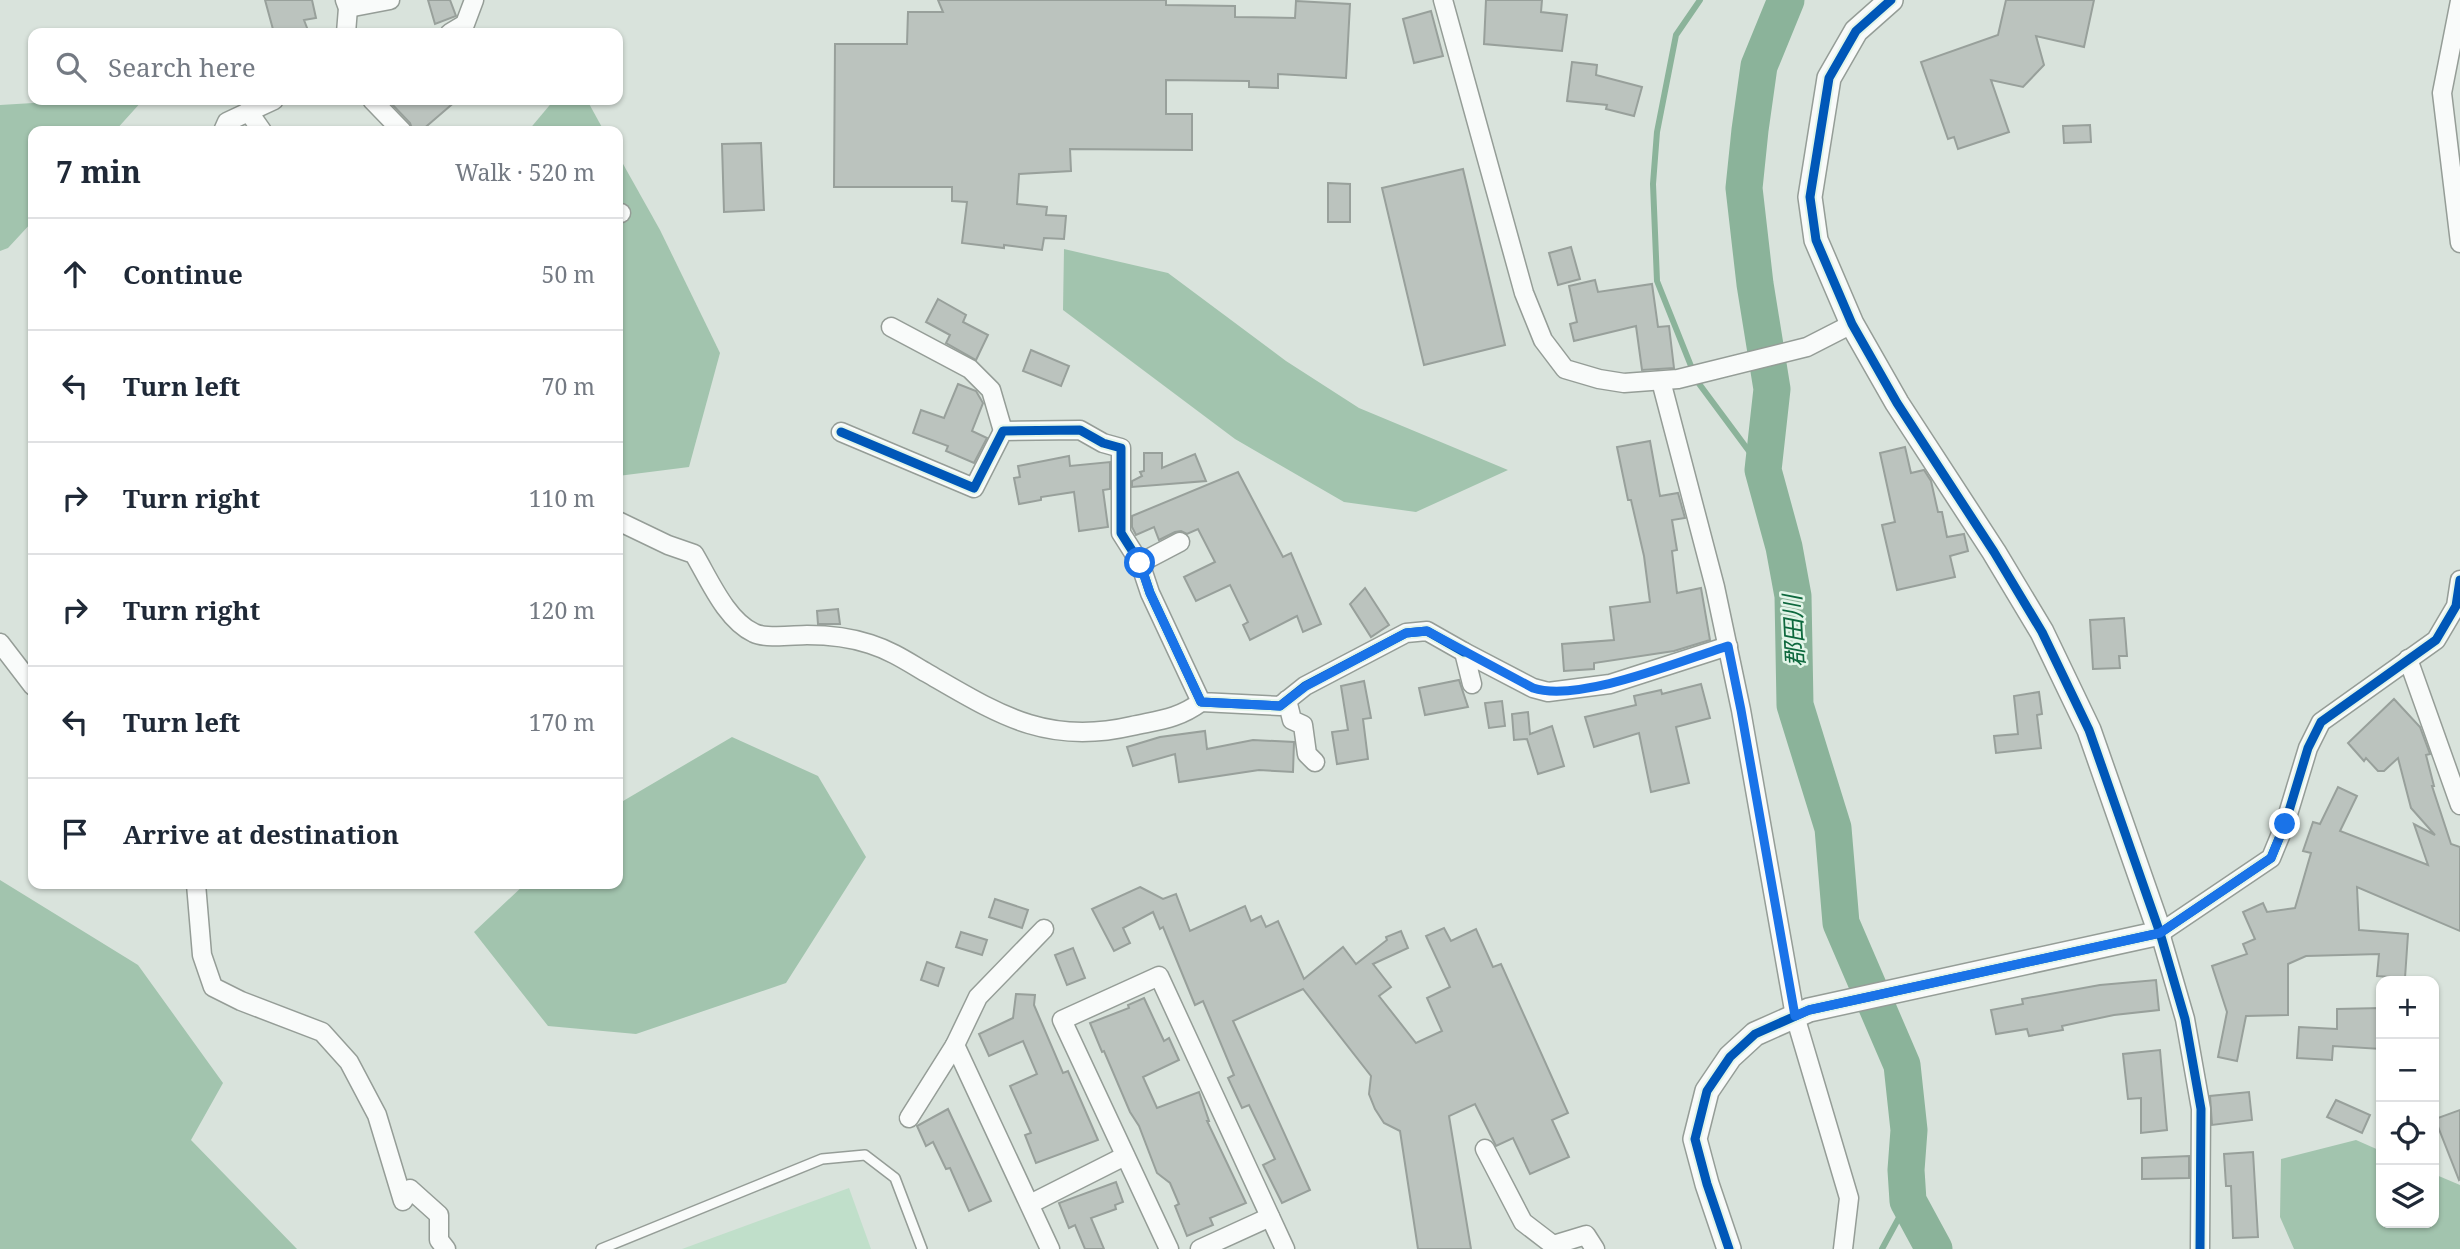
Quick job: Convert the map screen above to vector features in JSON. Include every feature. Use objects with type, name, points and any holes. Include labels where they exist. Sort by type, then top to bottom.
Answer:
[{"type":"street","points":[[346,28],[347,4],[390,0]]},
{"type":"street","points":[[458,28],[465,24],[474,0]]},
{"type":"street","points":[[1443,0],[1524,293],[1543,340],[1565,369],[1599,380],[1624,383],[1670,380],[1807,346],[1852,324]]},
{"type":"street","points":[[1892,0],[1857,32],[1829,78],[1810,197],[1816,240],[1852,324],[1897,403],[1994,552],[2042,632],[2089,730],[2160,933],[2185,1019],[2201,1109],[2200,1249]]},
{"type":"street","points":[[2460,1],[2442,93],[2460,243]]},
{"type":"street","points":[[225,126],[227,122],[262,105]]},
{"type":"street","points":[[377,105],[396,126]]},
{"type":"street","points":[[248,111],[258,126]]},
{"type":"street","points":[[841,432],[974,488],[1003,431],[991,390],[970,369],[891,327]]},
{"type":"street","points":[[1670,380],[1728,646],[1802,1013],[1849,1199],[1843,1249]]},
{"type":"street","points":[[1003,431],[1080,430],[1103,443],[1121,448],[1121,533],[1140,563],[1150,593],[1201,702]]},
{"type":"street","points":[[623,523],[694,554],[726,611],[755,634],[811,635],[868,643],[897,654],[1009,719],[1044,729],[1088,734],[1185,714],[1201,702],[1280,706],[1306,686],[1406,633],[1427,631],[1533,688],[1548,692],[1610,684],[1728,646]]},
{"type":"street","points":[[1140,563],[1180,542]]},
{"type":"street","points":[[1729,1249],[1695,1139],[1707,1091],[1730,1057],[1755,1034],[1802,1013],[2160,933],[2271,858],[2285,824],[2308,748],[2321,722],[2436,640],[2456,606],[2460,580]]},
{"type":"street","points":[[0,643],[28,679]]},
{"type":"street","points":[[1464,652],[1472,684]]},
{"type":"street","points":[[2409,659],[2460,805]]},
{"type":"street","points":[[1287,700],[1292,720],[1303,725],[1307,754],[1315,762]]},
{"type":"street","points":[[196,889],[202,955],[213,987],[241,1001],[322,1032],[349,1062],[377,1115],[403,1201],[410,1189],[439,1215],[439,1240],[446,1249]]},
{"type":"street","points":[[909,1118],[955,1045],[978,997],[1044,929]]},
{"type":"street","points":[[1169,1249],[1062,1020],[1159,976],[1285,1249]]},
{"type":"street","points":[[955,1045],[1050,1249]]},
{"type":"street","points":[[1485,1149],[1523,1222],[1553,1245],[1586,1235],[1595,1249]]},
{"type":"street","points":[[1030,1204],[1125,1156]]},
{"type":"street","points":[[1200,1249],[1270,1217]]},
{"type":"lane","points":[[601,1249],[822,1158],[866,1155],[895,1178],[922,1249]]},
{"type":"green space","points":[[0,105],[138,105],[120,126],[28,126],[28,226],[8,248],[0,251]]},
{"type":"green space","points":[[550,105],[590,105],[601,126],[532,126]]},
{"type":"green space","points":[[623,164],[660,230],[720,353],[689,467],[623,475]]},
{"type":"green space","points":[[1064,249],[1168,273],[1286,361],[1359,408],[1508,470],[1416,512],[1344,502],[1235,439],[1063,310]]},
{"type":"green space","points":[[732,737],[818,776],[866,857],[786,983],[636,1034],[548,1026],[474,932],[520,889],[623,889],[623,801]]},
{"type":"green space","points":[[0,880],[138,965],[223,1083],[191,1140],[297,1249],[0,1249]]},
{"type":"green space","points":[[2356,1140],[2376,1149],[2376,1228],[2439,1228],[2439,1176],[2460,1185],[2460,1249],[2294,1249],[2280,1217],[2281,1159]]},
{"type":"green space","points":[[849,1188],[871,1249],[682,1249]]},
{"type":"building","points":[[265,0],[312,0],[316,18],[304,20],[307,28],[273,28]]},
{"type":"building","points":[[428,0],[450,0],[456,16],[435,24]]},
{"type":"building","points":[[938,0],[1166,0],[1166,5],[1235,6],[1235,17],[1295,18],[1296,1],[1350,4],[1346,78],[1278,74],[1278,88],[1249,87],[1249,81],[1166,80],[1166,114],[1192,114],[1192,150],[1070,149],[1071,171],[1019,174],[1017,204],[1047,207],[1046,215],[1066,216],[1064,239],[1044,238],[1042,250],[962,243],[967,202],[952,201],[952,187],[834,187],[835,44],[907,44],[908,12],[943,12]]},
{"type":"building","points":[[1486,0],[1542,0],[1541,12],[1567,15],[1562,51],[1484,44]]},
{"type":"building","points":[[2006,0],[2094,0],[2084,47],[2036,36],[2044,65],[2023,87],[1991,80],[2009,132],[1958,149],[1954,137],[1948,139],[1921,62],[1998,35]]},
{"type":"building","points":[[1431,11],[1443,56],[1414,63],[1403,19]]},
{"type":"building","points":[[1572,62],[1597,65],[1596,75],[1642,87],[1634,116],[1606,109],[1607,105],[1567,101]]},
{"type":"building","points":[[393,105],[451,105],[427,126],[411,126]]},
{"type":"building","points":[[2090,125],[2091,142],[2064,143],[2063,126]]},
{"type":"building","points":[[761,143],[764,210],[724,212],[722,144]]},
{"type":"building","points":[[1463,169],[1505,345],[1424,365],[1382,188]]},
{"type":"building","points":[[1328,183],[1350,184],[1350,222],[1328,222]]},
{"type":"building","points":[[1571,247],[1580,279],[1558,285],[1549,253]]},
{"type":"building","points":[[1595,280],[1598,292],[1652,284],[1658,327],[1669,326],[1674,368],[1642,370],[1636,326],[1574,341],[1570,324],[1577,322],[1569,286]]},
{"type":"building","points":[[938,299],[966,315],[963,322],[988,335],[976,360],[946,343],[950,335],[926,322]]},
{"type":"building","points":[[1031,350],[1069,366],[1061,386],[1023,371]]},
{"type":"building","points":[[958,384],[976,391],[983,403],[972,431],[987,438],[974,463],[946,451],[948,446],[913,433],[921,410],[944,418]]},
{"type":"building","points":[[1650,441],[1660,496],[1678,493],[1685,518],[1672,520],[1677,550],[1672,551],[1677,593],[1701,588],[1710,640],[1674,651],[1594,663],[1594,669],[1564,671],[1562,644],[1614,640],[1610,607],[1650,602],[1644,556],[1617,447]]},
{"type":"building","points":[[1905,447],[1911,473],[1924,470],[1931,481],[1947,537],[1964,534],[1968,551],[1950,556],[1955,577],[1897,590],[1882,525],[1895,522],[1880,453]]},
{"type":"building","points":[[1144,453],[1162,453],[1162,468],[1195,454],[1206,481],[1132,487],[1132,481],[1142,476],[1140,472],[1144,471]]},
{"type":"building","points":[[1069,456],[1070,466],[1110,462],[1110,489],[1103,490],[1108,527],[1079,531],[1074,492],[1041,497],[1041,500],[1019,504],[1014,478],[1020,477],[1018,466]]},
{"type":"building","points":[[1238,472],[1283,557],[1291,553],[1321,624],[1303,632],[1297,616],[1250,640],[1243,625],[1248,622],[1230,585],[1196,601],[1184,577],[1215,562],[1198,529],[1187,534],[1175,532],[1159,540],[1154,527],[1136,535],[1132,527],[1132,516]]},
{"type":"building","points":[[1365,588],[1389,625],[1371,637],[1350,604]]},
{"type":"building","points":[[838,609],[840,624],[818,624],[817,611]]},
{"type":"building","points":[[2124,618],[2127,656],[2119,656],[2120,668],[2093,669],[2090,620]]},
{"type":"building","points":[[1459,680],[1468,707],[1425,715],[1419,688]]},
{"type":"building","points":[[1364,681],[1371,718],[1363,719],[1368,759],[1337,764],[1332,732],[1348,730],[1341,686]]},
{"type":"building","points":[[1701,684],[1710,718],[1676,727],[1689,783],[1651,792],[1639,733],[1594,747],[1585,717],[1636,705],[1634,696],[1661,690],[1662,694]]},
{"type":"building","points":[[2039,692],[2042,714],[2037,715],[2041,748],[1996,753],[1994,736],[2018,734],[2014,696]]},
{"type":"building","points":[[2394,699],[2420,727],[2430,754],[2426,755],[2432,786],[2451,844],[2460,847],[2460,931],[2357,887],[2359,930],[2408,934],[2405,976],[2377,976],[2379,954],[2306,956],[2288,964],[2288,1015],[2246,1016],[2237,1061],[2218,1057],[2227,1012],[2212,966],[2247,954],[2243,944],[2255,939],[2243,912],[2263,903],[2267,912],[2295,908],[2311,853],[2303,851],[2313,822],[2320,824],[2338,787],[2357,796],[2340,831],[2428,865],[2414,824],[2435,835],[2411,808],[2398,758],[2384,771],[2378,771],[2366,758],[2364,761],[2348,743]]},
{"type":"building","points":[[1502,701],[1505,726],[1489,728],[1485,703]]},
{"type":"building","points":[[1528,712],[1530,734],[1552,726],[1564,766],[1538,774],[1527,739],[1514,740],[1512,714]]},
{"type":"building","points":[[1205,731],[1207,749],[1253,740],[1294,742],[1293,772],[1259,770],[1179,782],[1175,754],[1133,766],[1127,747],[1160,737]]},
{"type":"building","points":[[1140,887],[1163,899],[1176,894],[1190,931],[1245,906],[1251,921],[1261,916],[1266,927],[1278,921],[1304,979],[1343,947],[1356,964],[1387,940],[1386,937],[1401,931],[1408,948],[1373,964],[1391,987],[1379,996],[1416,1043],[1442,1031],[1427,998],[1450,987],[1426,936],[1444,928],[1451,941],[1476,929],[1493,967],[1501,964],[1568,1113],[1552,1120],[1569,1157],[1530,1174],[1513,1138],[1496,1146],[1475,1104],[1449,1116],[1471,1249],[1418,1249],[1400,1131],[1384,1123],[1369,1094],[1371,1076],[1303,989],[1233,1021],[1310,1190],[1282,1203],[1263,1165],[1275,1159],[1249,1105],[1242,1108],[1228,1078],[1234,1075],[1203,1001],[1195,1005],[1163,927],[1160,929],[1153,912],[1123,928],[1130,943],[1114,951],[1092,909]]},
{"type":"building","points":[[995,899],[1028,910],[1022,928],[989,917]]},
{"type":"building","points":[[961,932],[987,940],[982,955],[956,947]]},
{"type":"building","points":[[1073,948],[1085,978],[1067,985],[1055,955]]},
{"type":"building","points":[[927,962],[944,968],[938,986],[921,980]]},
{"type":"building","points":[[2156,980],[2159,1010],[2114,1015],[2062,1026],[2063,1030],[2029,1036],[2027,1029],[1996,1034],[1991,1010],[2023,1004],[2022,999],[2100,985]]},
{"type":"building","points":[[1016,994],[1035,995],[1034,1005],[1063,1073],[1068,1071],[1098,1140],[1036,1163],[1025,1135],[1031,1133],[1010,1086],[1037,1074],[1023,1041],[989,1056],[979,1034],[1013,1018]]},
{"type":"building","points":[[1144,998],[1164,1041],[1169,1038],[1179,1060],[1143,1077],[1157,1108],[1199,1092],[1207,1121],[1246,1203],[1210,1218],[1213,1225],[1187,1236],[1175,1206],[1179,1204],[1170,1183],[1157,1173],[1139,1126],[1130,1112],[1090,1023],[1129,1008],[1128,1005]]},
{"type":"building","points":[[2376,1008],[2376,1049],[2333,1046],[2332,1060],[2297,1058],[2299,1027],[2337,1029],[2337,1009]]},
{"type":"building","points":[[2160,1050],[2167,1130],[2141,1133],[2141,1098],[2128,1099],[2123,1054]]},
{"type":"building","points":[[2249,1092],[2252,1120],[2212,1125],[2210,1096]]},
{"type":"building","points":[[2336,1100],[2370,1115],[2362,1133],[2327,1117]]},
{"type":"building","points":[[948,1109],[991,1201],[969,1211],[950,1168],[946,1169],[933,1142],[926,1146],[917,1126]]},
{"type":"building","points":[[2460,1110],[2459,1180],[2439,1129],[2439,1118]]},
{"type":"building","points":[[2253,1152],[2258,1237],[2233,1238],[2231,1186],[2226,1186],[2224,1154]]},
{"type":"building","points":[[2189,1156],[2189,1178],[2142,1179],[2142,1158]]},
{"type":"building","points":[[1116,1182],[1123,1202],[1115,1205],[1116,1209],[1091,1218],[1104,1249],[1085,1249],[1075,1225],[1069,1228],[1059,1203]]},
{"type":"waterway","points":[[1700,0],[1676,35],[1657,132],[1653,184],[1657,281],[1697,381],[1763,470]]},
{"type":"waterway","name":"郡田川","points":[[1786,0],[1759,66],[1744,188],[1755,284],[1772,389],[1763,470],[1784,547],[1793,596],[1795,705],[1833,828],[1841,923],[1902,1065],[1909,1130],[1906,1170],[1908,1201],[1934,1249]]},
{"type":"waterway","points":[[1882,1249],[1908,1201]]},
{"type":"cycle path","points":[[1891,0],[1856,31],[1829,78],[1810,197],[1816,240],[1852,324],[1897,403],[1994,552],[2042,632],[2089,730],[2160,933],[2185,1019],[2201,1109],[2200,1249]]},
{"type":"cycle path","points":[[841,432],[974,488],[1003,431],[1080,430],[1103,443],[1121,448],[1121,533],[1140,563],[1150,593],[1201,702],[1280,706],[1305,686],[1406,633],[1427,631],[1464,652]]},
{"type":"cycle path","points":[[1729,1249],[1695,1139],[1707,1091],[1730,1057],[1755,1034],[1809,1010],[2160,933],[2271,858],[2285,824],[2308,748],[2321,722],[2436,640],[2456,606],[2460,580]]},
{"type":"route","points":[[1140,563],[1150,593],[1201,702],[1280,706],[1306,686],[1406,633],[1427,631],[1533,688],[1548,692],[1610,684],[1728,646],[1795,1016],[1809,1010],[2160,933],[2271,858],[2285,824]]}]
